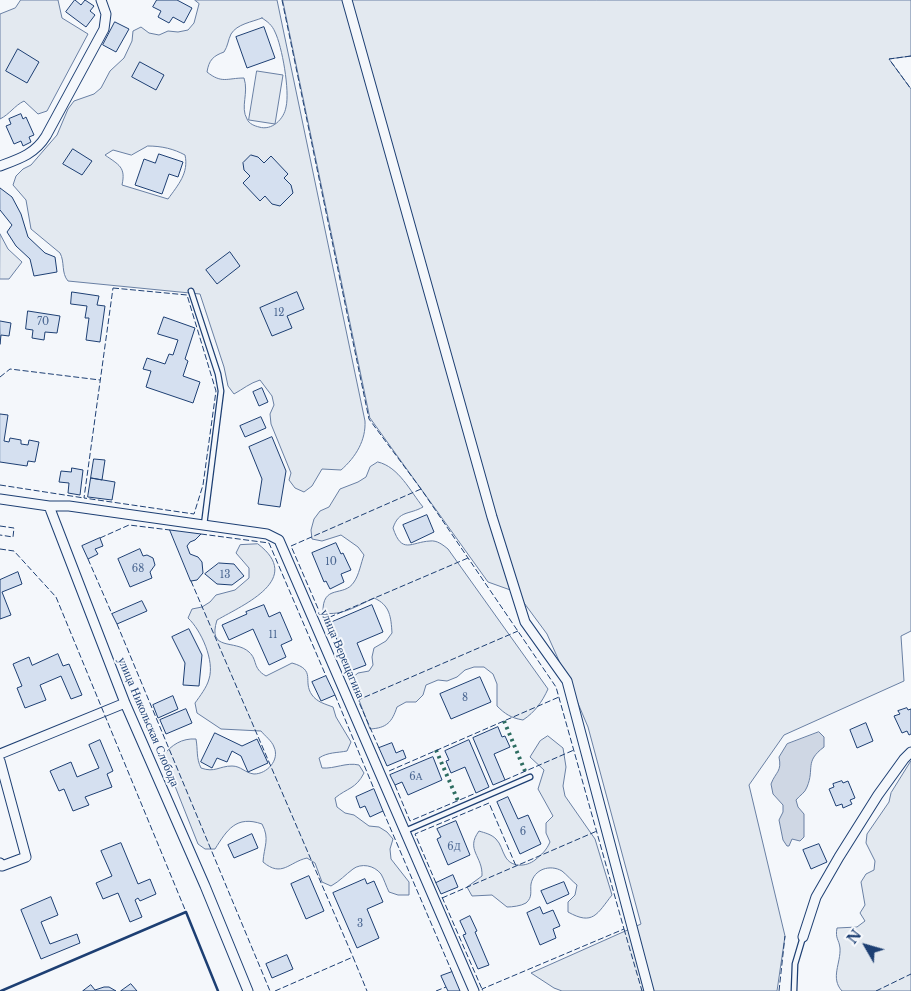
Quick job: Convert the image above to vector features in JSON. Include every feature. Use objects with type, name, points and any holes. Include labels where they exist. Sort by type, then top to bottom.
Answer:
[{"type":"street","points":[[0,166],[30,154],[42,143],[104,29],[106,14],[101,0]]},
{"type":"street","points":[[347,0],[492,517],[525,622],[566,681],[649,991]]},
{"type":"street","points":[[0,499],[49,506]]},
{"type":"street","name":"улица Верещагина","points":[[49,506],[69,506],[267,534],[279,540],[474,991]]},
{"type":"street","name":"улица Никольская Слобода","points":[[49,506],[124,703],[205,886],[248,991]]},
{"type":"street","points":[[0,754],[124,703]]},
{"type":"street","points":[[803,937],[816,897],[839,857],[878,795],[911,752]]},
{"type":"street","points":[[0,761],[26,857],[2,866],[0,863]]},
{"type":"lane","points":[[192,291],[218,374],[221,391],[204,525]]},
{"type":"lane","points":[[405,831],[530,777]]},
{"type":"lane","points":[[794,991],[795,964],[803,937]]},
{"type":"shaded area","points":[[21,0],[58,0],[62,18],[88,34],[47,111],[38,114],[24,101],[0,119],[0,14],[15,8]]},
{"type":"shaded area","points":[[195,0],[277,0],[365,421],[362,441],[351,460],[341,470],[322,469],[312,486],[304,492],[295,488],[289,480],[291,473],[271,424],[270,414],[274,405],[272,396],[260,380],[234,394],[228,386],[224,367],[200,294],[68,281],[64,275],[60,253],[31,229],[26,200],[13,185],[16,176],[23,169],[31,165],[57,135],[68,109],[74,101],[94,94],[101,88],[110,71],[124,58],[132,41],[133,31],[141,27],[149,33],[159,35],[168,31],[188,30],[194,23],[199,4]],"holes":[[[262,18],[268,22],[278,39],[285,69],[287,90],[286,107],[283,116],[273,126],[264,128],[248,121],[245,114],[246,89],[244,78],[225,80],[212,76],[207,72],[212,59],[224,52],[234,31],[241,26]],[[148,146],[168,148],[185,155],[184,173],[179,184],[168,199],[122,185],[122,170],[105,155],[113,150],[131,155]]]},
{"type":"shaded area","points":[[283,0],[911,0],[911,56],[889,59],[911,89],[911,631],[901,636],[904,681],[784,735],[749,785],[785,936],[777,991],[562,991],[531,973],[641,924],[588,727],[547,634],[516,592],[488,582],[370,418]]},
{"type":"shaded area","points":[[257,71],[283,75],[275,124],[249,120]]},
{"type":"shaded area","points":[[0,234],[8,249],[22,262],[9,279],[0,279]]},
{"type":"shaded area","points":[[378,462],[398,474],[423,507],[401,516],[395,522],[393,528],[400,542],[408,545],[435,541],[448,549],[548,689],[538,706],[523,720],[508,715],[497,706],[497,684],[493,674],[484,667],[474,667],[447,681],[438,680],[426,685],[423,695],[416,702],[406,702],[397,707],[393,717],[385,726],[370,729],[351,679],[358,673],[369,671],[373,665],[374,648],[386,641],[392,633],[389,612],[383,604],[374,598],[343,612],[323,613],[326,598],[330,594],[350,587],[354,582],[364,555],[358,547],[341,535],[322,541],[312,539],[311,530],[314,519],[320,511],[329,507],[340,489],[366,477],[370,467]]},
{"type":"shaded area","points":[[258,544],[271,557],[275,568],[273,579],[254,598],[217,620],[216,637],[219,641],[243,648],[249,652],[259,670],[266,676],[292,663],[300,666],[307,673],[309,690],[312,695],[319,701],[333,707],[336,717],[351,742],[347,751],[319,758],[322,768],[354,764],[359,765],[364,773],[354,785],[335,798],[337,807],[345,813],[354,815],[369,826],[379,827],[393,839],[390,849],[391,859],[409,882],[409,895],[398,895],[389,892],[381,874],[367,866],[356,867],[331,886],[322,882],[315,863],[307,858],[281,869],[270,867],[263,862],[266,834],[262,824],[245,821],[233,826],[215,849],[205,849],[198,844],[163,756],[166,752],[182,741],[196,739],[201,768],[214,770],[235,766],[254,774],[268,769],[275,757],[273,745],[261,731],[221,729],[197,713],[195,703],[208,682],[210,664],[206,646],[198,630],[188,618],[192,609],[202,607],[216,595],[235,590],[249,578],[249,568],[236,553],[240,545]]},
{"type":"shaded area","points":[[819,732],[824,737],[824,747],[814,757],[807,787],[796,800],[798,807],[804,814],[804,837],[800,841],[792,839],[789,846],[787,846],[783,840],[779,820],[783,812],[783,805],[773,794],[771,784],[779,769],[779,757],[787,744]]},
{"type":"shaded area","points":[[548,736],[563,748],[566,767],[563,786],[565,796],[595,839],[612,895],[594,916],[589,918],[576,916],[568,912],[568,902],[575,895],[577,885],[562,871],[557,869],[543,869],[535,875],[531,884],[530,898],[522,905],[507,907],[492,895],[472,896],[467,887],[482,876],[482,869],[474,848],[475,838],[479,831],[496,839],[508,860],[519,865],[535,860],[542,854],[550,842],[546,833],[546,823],[553,816],[538,789],[544,770],[530,757],[540,741]]},
{"type":"shaded area","points":[[911,761],[911,991],[842,991],[836,976],[840,954],[837,928],[857,927],[865,921],[860,913],[865,905],[861,882],[866,874],[874,870],[875,861],[866,843],[867,834],[889,802],[891,793]]},
{"type":"building","points":[[75,0],[81,5],[85,0],[94,6],[90,11],[95,15],[86,27],[66,12]]},
{"type":"building","points":[[157,0],[177,0],[192,8],[184,23],[173,17],[169,23],[158,17],[161,11],[153,7]]},
{"type":"building","points":[[115,22],[129,29],[116,52],[103,45]]},
{"type":"building","points":[[264,27],[275,58],[247,68],[236,37]]},
{"type":"building","points":[[18,49],[39,62],[27,83],[6,71]]},
{"type":"building","points":[[140,62],[164,75],[156,90],[132,77]]},
{"type":"building","points":[[21,114],[23,119],[26,117],[34,135],[29,137],[31,142],[23,146],[21,141],[14,144],[6,126],[11,124],[9,119]]},
{"type":"building","points":[[73,149],[92,161],[82,175],[63,164]]},
{"type":"building","points":[[159,154],[183,162],[178,177],[169,174],[162,194],[135,185],[144,159],[155,163]]},
{"type":"building","points":[[251,155],[258,157],[264,163],[271,156],[288,174],[284,178],[291,185],[293,193],[280,206],[272,204],[265,196],[260,201],[243,183],[250,176],[244,170],[243,163]]},
{"type":"building","points":[[0,188],[12,197],[21,214],[28,237],[45,253],[55,257],[57,272],[34,276],[30,259],[16,246],[7,232],[12,225],[0,210]]},
{"type":"building","points":[[230,252],[240,266],[217,284],[206,270]]},
{"type":"building","points":[[72,292],[99,296],[97,305],[105,306],[100,342],[86,340],[89,318],[85,318],[87,306],[71,304]]},
{"type":"building","points":[[297,292],[304,309],[287,316],[292,328],[272,336],[260,308]]},
{"type":"building","points":[[28,311],[60,316],[57,333],[45,332],[44,340],[32,338],[33,330],[26,329]]},
{"type":"building","points":[[164,317],[195,328],[185,359],[188,361],[183,376],[200,382],[193,403],[146,387],[151,371],[143,369],[147,358],[165,364],[169,354],[173,355],[178,340],[158,334]]},
{"type":"building","points":[[0,321],[11,323],[9,336],[1,335],[0,344]]},
{"type":"building","points":[[262,388],[268,402],[259,406],[253,392]]},
{"type":"building","points":[[0,414],[8,415],[4,441],[9,442],[10,438],[21,440],[21,444],[28,445],[29,440],[39,442],[35,462],[28,461],[27,466],[0,462]]},
{"type":"building","points":[[261,417],[266,428],[245,437],[240,426]]},
{"type":"building","points":[[272,437],[286,471],[280,507],[258,504],[262,479],[249,447]]},
{"type":"building","points":[[94,459],[105,460],[102,480],[91,478]]},
{"type":"building","points":[[72,468],[83,470],[80,495],[68,493],[69,483],[59,482],[61,471],[71,472]]},
{"type":"building","points":[[91,478],[115,482],[112,500],[88,497]]},
{"type":"building","points":[[427,515],[434,532],[411,543],[403,525]]},
{"type":"building","points":[[170,530],[201,534],[187,546],[190,554],[198,557],[202,562],[203,573],[197,580],[191,581]]},
{"type":"building","points":[[100,538],[103,546],[95,549],[98,554],[88,559],[82,546]]},
{"type":"building","points":[[336,543],[351,570],[341,574],[344,582],[330,589],[326,581],[324,582],[312,553]]},
{"type":"building","points":[[140,549],[143,556],[147,555],[153,558],[155,565],[150,572],[152,578],[130,587],[118,559]]},
{"type":"building","points":[[219,563],[234,564],[244,576],[232,585],[217,584],[205,574]]},
{"type":"building","points":[[18,572],[22,584],[2,592],[11,615],[0,619],[0,580]]},
{"type":"building","points":[[142,601],[147,611],[117,624],[112,614]]},
{"type":"building","points":[[264,605],[269,617],[280,612],[292,640],[281,645],[286,657],[269,665],[253,629],[229,640],[222,625]]},
{"type":"building","points":[[372,605],[383,632],[357,643],[366,665],[350,671],[330,623]]},
{"type":"building","points":[[189,629],[202,655],[199,686],[183,685],[185,663],[172,637]]},
{"type":"building","points":[[58,654],[63,666],[69,664],[82,695],[71,699],[61,676],[40,685],[46,700],[25,708],[17,688],[22,686],[13,664],[29,657],[32,665]]},
{"type":"building","points":[[326,676],[335,695],[321,701],[312,682]]},
{"type":"building","points":[[480,677],[491,702],[451,719],[440,694]]},
{"type":"building","points":[[173,696],[178,709],[158,718],[153,705]]},
{"type":"building","points":[[907,708],[908,710],[911,709],[911,734],[909,735],[907,731],[902,733],[894,716],[900,714],[898,711]]},
{"type":"building","points":[[186,709],[192,723],[166,734],[160,720]]},
{"type":"building","points":[[866,723],[873,741],[857,748],[850,730]]},
{"type":"building","points":[[498,727],[502,737],[505,736],[510,747],[494,754],[505,780],[493,785],[473,738]]},
{"type":"building","points":[[215,733],[242,746],[257,739],[268,763],[248,772],[241,756],[232,751],[227,762],[217,758],[212,768],[201,762]]},
{"type":"building","points":[[100,740],[113,771],[107,774],[112,787],[85,797],[89,805],[73,811],[64,789],[59,791],[50,771],[71,762],[77,777],[99,768],[89,745]]},
{"type":"building","points":[[469,740],[489,787],[476,793],[465,767],[451,773],[446,761],[449,760],[445,751]]},
{"type":"building","points":[[392,743],[396,753],[403,750],[406,758],[387,766],[379,748]]},
{"type":"building","points":[[433,757],[442,780],[408,795],[402,782],[395,785],[390,775]]},
{"type":"building","points":[[842,781],[843,783],[848,781],[855,798],[850,800],[852,804],[843,808],[842,804],[836,806],[829,789],[834,787],[833,784]]},
{"type":"building","points":[[374,789],[383,811],[370,817],[365,806],[360,808],[356,797]]},
{"type":"building","points":[[508,797],[518,819],[528,815],[541,844],[520,854],[497,802]]},
{"type":"building","points":[[456,821],[470,855],[448,865],[437,839],[441,837],[437,829]]},
{"type":"building","points":[[252,834],[258,848],[234,858],[228,845]]},
{"type":"building","points":[[121,843],[138,884],[150,879],[156,894],[140,901],[138,898],[135,900],[142,917],[130,922],[118,893],[103,899],[96,883],[112,876],[101,851]]},
{"type":"building","points":[[819,844],[827,862],[811,869],[803,850]]},
{"type":"building","points":[[453,875],[458,887],[441,894],[436,883]]},
{"type":"building","points":[[309,876],[324,911],[306,919],[291,884]]},
{"type":"building","points":[[365,879],[367,884],[374,881],[383,902],[367,909],[379,938],[357,948],[333,893]]},
{"type":"building","points":[[564,882],[569,894],[547,904],[541,891]]},
{"type":"building","points":[[51,897],[58,915],[41,922],[50,944],[77,934],[80,943],[41,959],[21,910]]},
{"type":"building","points":[[540,907],[543,914],[553,910],[560,926],[553,929],[556,938],[540,945],[527,913]]},
{"type":"building","points":[[470,916],[489,965],[478,969],[463,935],[466,934],[460,921]]},
{"type":"building","points":[[287,955],[293,969],[272,978],[266,964]]},
{"type":"building","points":[[452,972],[460,991],[448,991],[441,976]]},
{"type":"building","points":[[131,984],[137,991],[121,991]]},
{"type":"building","points":[[91,985],[95,990],[109,987],[116,991],[83,991]]},
{"type":"hedge","points":[[504,721],[525,771]]},
{"type":"hedge","points":[[436,750],[458,801]]},
{"type":"fence","points":[[282,0],[369,419],[421,489],[556,687],[624,929],[482,989],[483,991]]},
{"type":"fence","points":[[911,56],[889,59],[911,89]]},
{"type":"fence","points":[[113,288],[187,295],[216,391],[203,485],[194,514],[84,498],[113,288]]},
{"type":"fence","points":[[0,377],[10,369],[100,380]]},
{"type":"fence","points":[[0,485],[84,498]]},
{"type":"fence","points":[[421,489],[291,546],[323,620],[468,558]]},
{"type":"fence","points":[[100,538],[129,525],[170,530]]},
{"type":"fence","points":[[0,526],[14,528],[13,537],[0,535]]},
{"type":"fence","points":[[201,534],[269,543],[326,676]]},
{"type":"fence","points":[[0,549],[14,551],[56,597],[186,912]]},
{"type":"fence","points":[[88,559],[112,614]]},
{"type":"fence","points":[[191,581],[353,957]]},
{"type":"fence","points":[[117,624],[270,991]]},
{"type":"fence","points":[[379,748],[358,700],[518,631]]},
{"type":"fence","points":[[335,695],[374,789]]},
{"type":"fence","points":[[389,771],[559,697]]},
{"type":"fence","points":[[505,780],[574,750]]},
{"type":"fence","points":[[395,785],[410,821],[476,793]]},
{"type":"fence","points":[[436,883],[415,834],[489,803],[516,866]]},
{"type":"fence","points":[[383,811],[452,972]]},
{"type":"fence","points":[[442,898],[597,831]]},
{"type":"fence","points":[[442,897],[482,989]]},
{"type":"fence","points":[[624,929],[642,991]]},
{"type":"fence","points":[[779,991],[785,936]]},
{"type":"fence","points":[[275,991],[353,957],[367,991]]},
{"type":"fence","points":[[876,991],[911,974]]},
{"type":"fence","points":[[436,991],[446,987]]},
{"type":"wall","points":[[1,991],[186,912],[218,991]]}]
